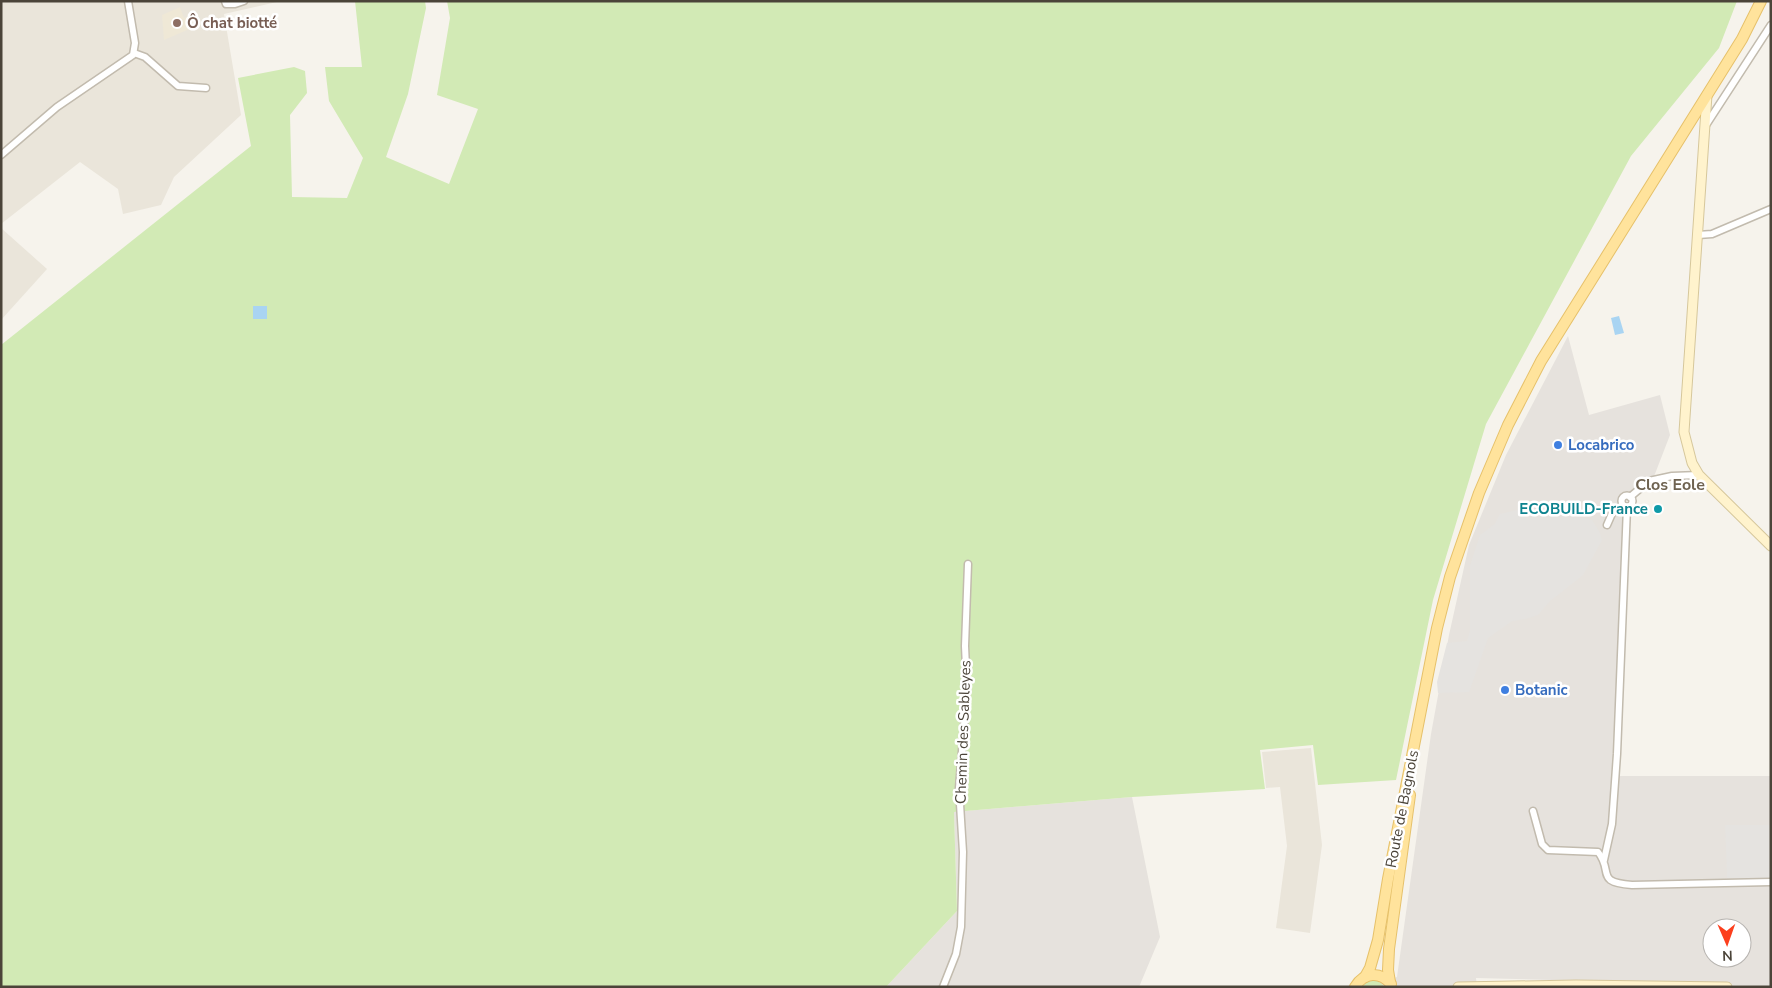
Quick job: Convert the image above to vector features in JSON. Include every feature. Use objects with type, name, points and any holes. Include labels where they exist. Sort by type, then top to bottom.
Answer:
[{"type":"main road","points":[[1417,736],[1435,637],[1446,594],[1465,530],[1495,454],[1541,362],[1742,39],[1761,1]]},
{"type":"main road","name":"Route de Bagnols","points":[[1355,986],[1365,977],[1376,949],[1405,790],[1417,736]]},
{"type":"main road","name":"Route de Bagnols","points":[[1393,985],[1388,970],[1389,949],[1400,880],[1417,736]]},
{"type":"main road","name":"Route de Bagnols","points":[[1365,977],[1378,975],[1393,985]]},
{"type":"street","points":[[1,155],[57,107],[129,59],[134,53],[135,43],[128,1]]},
{"type":"street","points":[[225,1],[226,4],[244,1]]},
{"type":"street","points":[[1705,126],[1771,25]]},
{"type":"street","points":[[134,53],[145,58],[178,86],[206,88]]},
{"type":"street","points":[[1708,94],[1684,432],[1692,463],[1699,475],[1771,546]]},
{"type":"street","points":[[1698,235],[1712,234],[1771,209]]},
{"type":"street","points":[[1699,475],[1672,476],[1649,481],[1630,497],[1626,496],[1623,498],[1622,502],[1625,506],[1617,754],[1612,824],[1604,860],[1606,877],[1610,881],[1621,884],[1771,882]]},
{"type":"street","points":[[1607,524],[1614,508],[1625,506]]},
{"type":"street","name":"Chemin des Sableyes","points":[[943,987],[956,954],[961,926],[963,852],[959,788],[968,689],[965,646],[968,564]]},
{"type":"street","points":[[1533,811],[1542,844],[1548,850],[1598,852],[1604,860]]},
{"type":"street","points":[[1458,987],[1500,985],[1727,987]]},
{"type":"shaded area","points":[[1,1],[281,1],[224,14],[241,115],[174,177],[161,205],[123,214],[118,189],[80,162],[1,224]]},
{"type":"shaded area","name":"Ô chat biotté","points":[[180,7],[184,18],[189,16],[194,27],[164,40],[162,15]]},
{"type":"shaded area","points":[[1,228],[47,269],[1,320]]},
{"type":"shaded area","points":[[1568,336],[1589,415],[1660,395],[1670,435],[1653,479],[1623,504],[1613,776],[1771,776],[1771,986],[1476,978],[1477,987],[1369,987],[1397,977],[1431,734],[1449,635],[1469,545],[1506,455]]},
{"type":"shaded area","points":[[1530,507],[1592,520],[1602,540],[1583,575],[1549,602],[1538,615],[1512,621],[1488,638],[1469,692],[1438,693],[1437,682],[1447,643],[1467,641],[1470,631],[1470,566],[1480,535],[1495,524],[1500,514]]},
{"type":"shaded area","points":[[1311,748],[1322,845],[1310,933],[1276,928],[1287,846],[1280,787],[1266,788],[1262,752]]},
{"type":"shaded area","points":[[1132,797],[1160,937],[1139,987],[886,987],[957,911],[954,812]]},
{"type":"shaded area","points":[[1725,825],[1771,825],[1771,878],[1727,878]]},
{"type":"green space","points":[[355,1],[425,1],[426,8],[408,94],[386,157],[449,184],[478,109],[437,95],[450,18],[447,1],[1737,1],[1719,48],[1631,156],[1486,424],[1433,600],[1396,780],[1318,785],[1313,745],[1260,750],[1265,789],[1132,797],[954,812],[957,911],[886,987],[1,987],[1,345],[251,146],[238,78],[294,67],[305,71],[307,93],[290,115],[292,197],[347,198],[363,158],[329,101],[325,67],[362,67]]},
{"type":"green space","points":[[1378,981],[1385,987],[1362,987],[1367,982]]},
{"type":"water","points":[[253,306],[267,306],[267,319],[253,319]]},
{"type":"water","points":[[1619,316],[1624,333],[1615,335],[1611,318]]},
{"type":"place","name":"Ô chat biotté","points":[[177,23]]},
{"type":"place","name":"Locabrico","points":[[1558,445]]},
{"type":"place","name":"ECOBUILD-France","points":[[1658,509]]},
{"type":"place","name":"Botanic","points":[[1505,690]]},
{"type":"district","name":"Clos Eole","points":[[1670,485]]}]
